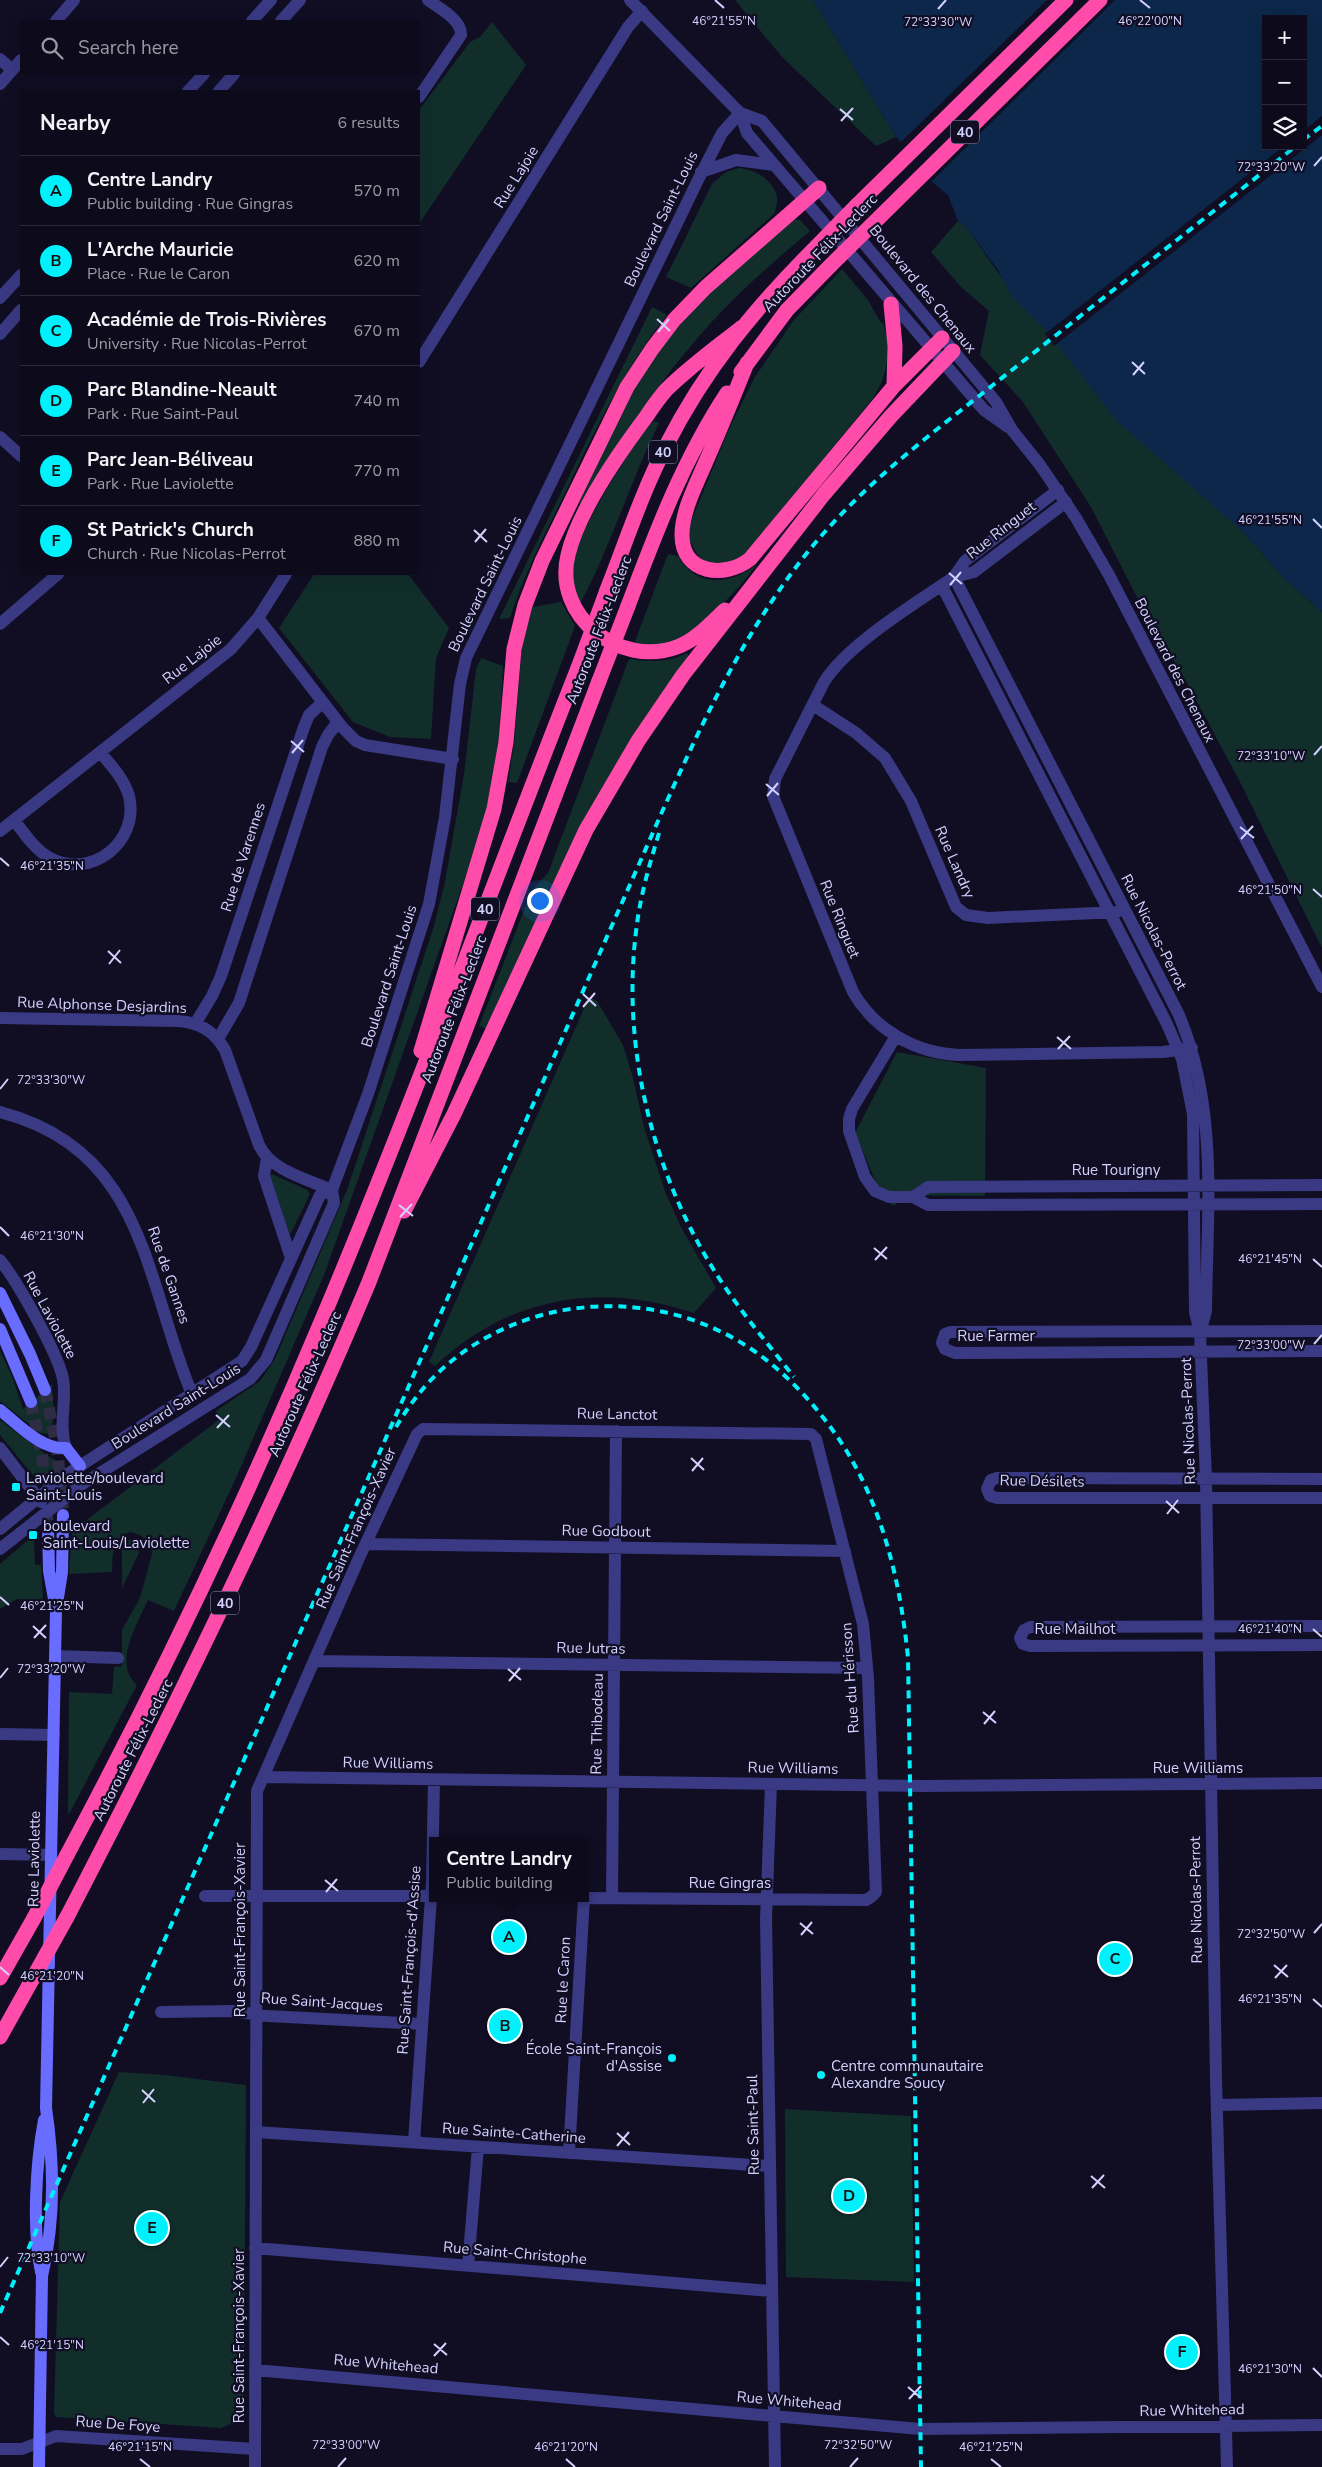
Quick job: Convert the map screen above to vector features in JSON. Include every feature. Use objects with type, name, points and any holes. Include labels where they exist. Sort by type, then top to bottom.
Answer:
[{"type":"highway","name":"Autoroute Félix-Leclerc","points":[[0,1978],[34,1918],[148,1697],[253,1476],[326,1310],[391,1150],[640,503],[666,446],[703,382],[742,326],[776,287],[1066,0]]},
{"type":"highway","name":"Autoroute Félix-Leclerc","points":[[0,2037],[66,1917],[168,1720],[251,1548],[369,1282],[599,680],[685,464],[706,426],[747,363],[787,310],[1100,0]]},
{"type":"highway","points":[[391,1150],[492,814],[506,742],[514,649],[533,581],[621,399],[652,349],[674,320],[702,291],[819,188]]},
{"type":"highway","points":[[891,304],[895,346],[894,386]]},
{"type":"highway","points":[[742,326],[666,391],[634,434],[593,498],[577,530],[568,554],[565,577],[574,606],[594,632],[624,647],[652,651],[676,647],[690,640],[712,622],[757,578]]},
{"type":"highway","points":[[747,363],[691,498],[682,528],[684,545],[689,555],[702,567],[713,571],[730,571],[750,559],[894,386],[942,338]]},
{"type":"highway","points":[[369,1282],[454,1114],[562,879],[603,798],[666,698],[757,578],[866,444],[948,356]]},
{"type":"main road","points":[[0,1293],[30,1354],[44,1390]]},
{"type":"main road","points":[[0,1329],[31,1402]]},
{"type":"main road","points":[[0,1410],[45,1444],[66,1448],[80,1466]]},
{"type":"main road","name":"Rue Laviolette","points":[[40,2442],[42,2276],[49,2248],[51,2155],[46,2108],[56,1610],[62,1572],[63,1515]]},
{"type":"main road","name":"Rue Laviolette","points":[[48,1527],[49,1571],[56,1610]]},
{"type":"main road","points":[[39,2467],[40,2442]]},
{"type":"street","points":[[57,20],[74,0]]},
{"type":"street","points":[[253,20],[271,0]]},
{"type":"street","points":[[282,20],[300,0]]},
{"type":"street","points":[[420,96],[462,30],[457,23],[428,0]]},
{"type":"street","name":"Boulevard des Chenaux","points":[[630,0],[740,113],[747,133],[930,348],[948,356]]},
{"type":"street","name":"Rue Lajoie","points":[[420,360],[628,27],[642,11]]},
{"type":"street","points":[[0,60],[12,70]]},
{"type":"street","points":[[0,84],[20,61]]},
{"type":"street","points":[[189,90],[203,75]]},
{"type":"street","points":[[220,90],[233,75]]},
{"type":"street","name":"Boulevard des Chenaux","points":[[740,113],[760,120],[819,188],[942,338],[948,356],[984,410],[1012,430],[1066,502],[1101,561],[1322,987]]},
{"type":"street","name":"Boulevard Saint-Louis","points":[[0,1549],[47,1510],[89,1480],[244,1383],[259,1371],[266,1360],[334,1203],[332,1190],[368,1094],[421,932],[440,850],[453,759],[460,689],[466,658],[701,172],[722,133],[740,113]]},
{"type":"street","points":[[701,172],[736,160],[774,165]]},
{"type":"street","points":[[0,298],[20,275]]},
{"type":"street","points":[[0,334],[20,311]]},
{"type":"street","points":[[0,437],[20,455]]},
{"type":"street","name":"Rue Ringuet","points":[[1058,490],[965,561],[954,577],[849,653],[829,675],[813,705],[775,779],[773,796],[850,988],[870,1016],[896,1036],[929,1050],[952,1055],[1178,1050],[1192,1048]]},
{"type":"street","name":"Rue Ringuet","points":[[954,577],[974,572],[1066,502]]},
{"type":"street","points":[[0,624],[57,575]]},
{"type":"street","name":"Rue Lajoie","points":[[0,831],[231,649],[258,618],[285,575]]},
{"type":"street","name":"Rue Nicolas-Perrot","points":[[954,577],[1178,1013],[1192,1048],[1205,1107],[1208,1185],[1201,1205]]},
{"type":"street","name":"Rue Nicolas-Perrot","points":[[942,586],[1110,912],[1178,1050],[1190,1088],[1193,1114],[1194,1186],[1201,1205],[1206,1311],[1200,1333],[1206,1479],[1207,1626],[1217,2105],[1227,2467]]},
{"type":"street","points":[[258,618],[350,736],[365,745],[453,759]]},
{"type":"street","name":"Rue de Varennes","points":[[195,1024],[212,996],[221,976],[304,727],[309,715],[323,702]]},
{"type":"street","name":"Rue Landry","points":[[813,705],[870,744],[893,768],[911,801],[950,896],[962,913],[988,918],[1125,911]]},
{"type":"street","points":[[218,1039],[239,1003],[322,746],[338,722]]},
{"type":"street","points":[[14,820],[35,847],[58,862],[85,864],[110,853],[126,831],[130,804],[125,786],[100,752]]},
{"type":"street","name":"Rue Alphonse Desjardins","points":[[0,1018],[178,1021],[195,1024],[208,1030],[218,1039],[229,1056],[259,1145],[267,1158],[264,1176],[291,1258]]},
{"type":"street","name":"Rue Tourigny","points":[[896,1036],[852,1109],[849,1119],[849,1131],[865,1177],[876,1191],[889,1197],[913,1197],[928,1205],[1322,1204]]},
{"type":"street","name":"Rue de Gannes","points":[[0,1112],[33,1123],[67,1143],[94,1166],[116,1193],[144,1245],[192,1394]]},
{"type":"street","points":[[267,1158],[280,1167],[332,1190]]},
{"type":"street","name":"Rue Tourigny","points":[[913,1197],[928,1187],[1322,1185]]},
{"type":"street","name":"Boulevard Saint-Louis","points":[[0,1529],[37,1496],[232,1368],[245,1357],[320,1195],[332,1190]]},
{"type":"street","name":"Rue Laviolette","points":[[0,1260],[29,1308],[60,1369],[64,1381],[63,1432],[66,1448]]},
{"type":"street","name":"Rue Farmer","points":[[1322,1332],[952,1332],[945,1334],[942,1343],[945,1349],[955,1353],[1322,1351]]},
{"type":"street","name":"Rue Lanctot","points":[[420,1429],[807,1432],[812,1434]]},
{"type":"street","name":"Rue Saint-François-Xavier","points":[[255,2467],[257,1791],[366,1544],[420,1429]]},
{"type":"street","name":"Rue Thibodeau","points":[[612,1898],[616,1431]]},
{"type":"street","name":"Rue du Hérisson","points":[[812,1434],[816,1439],[862,1619],[867,1668],[872,1785],[876,1889],[873,1896]]},
{"type":"street","points":[[0,1448],[47,1510]]},
{"type":"street","points":[[80,1466],[89,1480]]},
{"type":"street","name":"Rue Désilets","points":[[1322,1479],[997,1478],[991,1480],[988,1489],[990,1496],[997,1498],[1322,1498]]},
{"type":"street","name":"Rue Godbout","points":[[366,1544],[845,1551]]},
{"type":"street","name":"Rue Mailhot","points":[[1322,1626],[1030,1627],[1024,1630],[1020,1638],[1023,1644],[1030,1646],[1322,1645]]},
{"type":"street","points":[[56,1656],[118,1658]]},
{"type":"street","name":"Rue Jutras","points":[[315,1661],[867,1668]]},
{"type":"street","points":[[0,1734],[54,1735]]},
{"type":"street","name":"Rue Williams","points":[[264,1777],[872,1785],[1322,1783]]},
{"type":"street","name":"Rue Saint-François-d'Assise","points":[[433,1837],[434,1780]]},
{"type":"street","name":"Rue Saint-Paul","points":[[771,1784],[768,1899],[769,2166],[775,2467]]},
{"type":"street","points":[[0,1854],[51,1855]]},
{"type":"street","points":[[205,1896],[429,1896]]},
{"type":"street","name":"Rue Gingras","points":[[589,1898],[866,1900],[873,1896]]},
{"type":"street","name":"Rue Saint-François-d'Assise","points":[[414,2142],[432,1902]]},
{"type":"street","name":"Rue le Caron","points":[[569,2153],[585,1902]]},
{"type":"street","name":"Rue Saint-Jacques","points":[[161,2012],[232,2011],[422,2024]]},
{"type":"street","points":[[1217,2105],[1322,2104]]},
{"type":"street","name":"Rue Sainte-Catherine","points":[[256,2132],[769,2166]]},
{"type":"street","points":[[468,2266],[478,2147]]},
{"type":"street","name":"Rue Saint-Christophe","points":[[255,2248],[772,2291]]},
{"type":"street","name":"Rue Whitehead","points":[[255,2370],[920,2429],[1322,2425]]},
{"type":"street","name":"Rue De Foye","points":[[0,2450],[22,2449],[56,2436],[255,2449]]},
{"type":"green space","points":[[735,0],[813,0],[896,137],[876,146],[782,57]]},
{"type":"green space","points":[[492,22],[526,65],[420,223],[420,109],[470,42],[480,37]]},
{"type":"green space","points":[[739,168],[758,173],[772,186],[777,198],[775,213],[691,288],[666,277],[712,184],[726,172]]},
{"type":"green space","points":[[795,219],[800,220],[810,231],[742,292],[700,335],[646,404],[582,504],[579,503],[626,402],[661,348],[715,289]]},
{"type":"green space","points":[[958,221],[966,227],[1007,285],[1243,532],[1286,580],[1322,612],[1322,948],[1240,782],[1186,681],[1144,611],[1091,507],[1023,402],[980,355],[989,311],[960,286],[931,252]]},
{"type":"green space","points":[[842,269],[868,300],[881,323],[883,322],[888,354],[881,383],[870,402],[746,554],[725,566],[704,561],[698,556],[689,539],[690,524],[729,429],[755,377],[793,321]]},
{"type":"green space","points":[[652,307],[667,315],[637,357],[599,423],[535,554],[510,618],[499,619]]},
{"type":"green space","points":[[655,421],[659,423],[601,560],[580,604],[572,576],[572,559],[576,548],[623,463],[647,428]]},
{"type":"green space","points":[[668,554],[678,556],[686,567],[695,574],[705,579],[715,580],[737,576],[758,563],[729,598],[690,633],[665,645],[634,644]]},
{"type":"green space","points":[[313,575],[409,575],[449,628],[436,658],[431,739],[390,737],[353,722],[279,628]]},
{"type":"green space","points":[[561,602],[575,626],[517,783],[508,782],[514,745],[522,645],[532,607]]},
{"type":"green space","points":[[687,653],[690,658],[680,671],[487,1029],[479,1026],[532,890],[548,873],[629,659],[658,661],[672,659]]},
{"type":"green space","points":[[481,658],[503,666],[499,746],[492,788],[479,839],[324,1275],[236,1478],[174,1611],[148,1600],[129,1643],[127,1655],[127,1666],[130,1676],[137,1685],[68,1816],[69,1692],[112,1694],[114,1667],[122,1666],[122,1630],[140,1598],[152,1554],[150,1545],[145,1539],[138,1534],[130,1532],[119,1538],[116,1543],[113,1553],[112,1572],[69,1574],[72,1531],[220,1419],[216,1411],[260,1381],[275,1359],[347,1190],[434,926],[445,882],[464,774],[476,669]]},
{"type":"green space","points":[[589,997],[597,1001],[623,1045],[633,1078],[644,1127],[666,1194],[681,1227],[716,1288],[694,1313],[659,1303],[624,1298],[590,1298],[556,1302],[524,1310],[493,1324],[463,1343],[435,1366],[429,1362]]},
{"type":"green space","points":[[897,1052],[986,1068],[985,1196],[898,1195],[895,1206],[883,1199],[855,1133]]},
{"type":"green space","points":[[272,1174],[307,1190],[310,1194],[290,1235],[270,1176]]},
{"type":"green space","points":[[0,1351],[12,1376],[23,1409],[52,1384],[54,1417],[50,1434],[40,1433],[0,1401]]},
{"type":"green space","points":[[0,1420],[51,1458],[64,1464],[44,1479],[36,1479],[0,1435]]},
{"type":"green space","points":[[34,1535],[35,1565],[41,1565],[43,1600],[17,1599],[0,1609],[0,1564]]},
{"type":"green space","points":[[132,1539],[138,1544],[139,1553],[122,1588],[122,1548],[128,1540]]},
{"type":"green space","points":[[119,2072],[165,2075],[246,2085],[244,2385],[242,2406],[238,2417],[229,2425],[221,2428],[56,2417],[54,2413],[60,2202]]},
{"type":"green space","points":[[785,2109],[911,2116],[914,2282],[786,2277]]},
{"type":"water","points":[[813,0],[1322,0],[1322,612],[1286,580],[1243,532],[1117,421],[1044,328],[1012,297],[998,270],[966,227],[958,221],[948,195],[931,181],[910,150],[896,137]]},
{"type":"pier","points":[[1047,0],[1115,0],[930,183],[916,162],[899,144]]},
{"type":"pier","points":[[1322,116],[1322,135],[1307,147],[1307,128]]},
{"type":"pier","points":[[1279,150],[1303,150],[1054,346],[1045,334]]},
{"type":"tunnel","points":[[45,1390],[57,1447],[63,1510]]},
{"type":"tunnel","points":[[31,1402],[42,1455],[48,1527]]},
{"type":"railway","points":[[1307,137],[1322,126]]},
{"type":"railway","points":[[0,2313],[662,812],[708,713],[742,649],[781,588],[803,558],[824,533],[869,487],[942,425],[1291,150]]},
{"type":"railway","points":[[659,833],[641,901],[633,969],[633,1015],[638,1061],[646,1106],[659,1151],[675,1194],[694,1236],[735,1301],[794,1377]]},
{"type":"railway","points":[[396,1427],[405,1412],[439,1372],[472,1346],[508,1327],[547,1314],[587,1307],[628,1307],[669,1313],[708,1326],[760,1355],[788,1379],[814,1406],[846,1450],[859,1474],[871,1499],[889,1550],[901,1604],[908,1658],[921,2467]]},
{"type":"place","name":"Laviolette/boulevard Saint-Louis","points":[[16,1487]]},
{"type":"place","name":"boulevard Saint-Louis/Laviolette","points":[[33,1535]]},
{"type":"place","name":"Centre Landry","points":[[509,1937]]},
{"type":"place","name":"Académie de Trois-Rivières","points":[[1115,1959]]},
{"type":"place","name":"L'Arche Mauricie","points":[[505,2026]]},
{"type":"place","name":"École Saint-François d'Assise","points":[[672,2058]]},
{"type":"place","name":"Centre communautaire Alexandre Soucy","points":[[821,2075]]},
{"type":"place","name":"Parc Blandine-Neault","points":[[849,2196]]},
{"type":"place","name":"Parc Jean-Béliveau","points":[[152,2228]]},
{"type":"place","name":"St Patrick's Church","points":[[1182,2352]]}]
